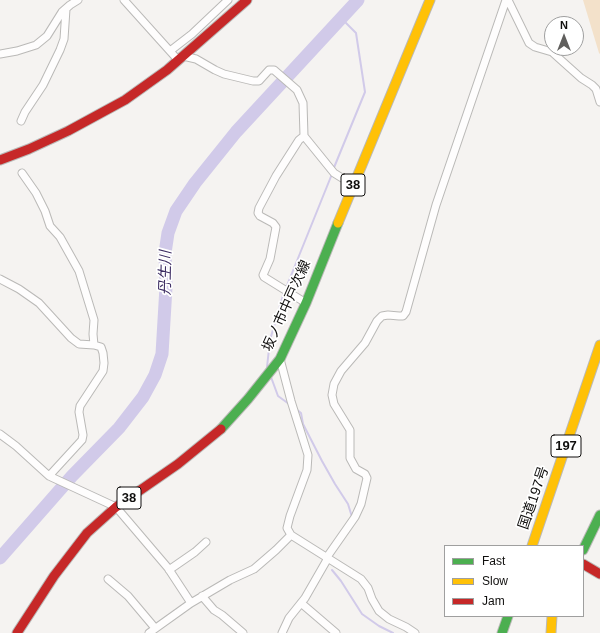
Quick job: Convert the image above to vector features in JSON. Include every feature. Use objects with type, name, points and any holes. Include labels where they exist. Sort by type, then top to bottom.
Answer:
[{"type":"main road","points":[[0,160],[29,149],[68,131],[125,100],[167,70],[247,0]]},
{"type":"main road","name":"坂ノ市中戸次線","points":[[17,633],[54,576],[87,533],[116,507],[178,464],[222,428],[280,359],[306,303],[355,180],[430,0]]},
{"type":"main road","name":"国道197号","points":[[532,545],[600,345]]},
{"type":"main road","points":[[584,548],[600,515]]},
{"type":"main road","points":[[584,565],[600,574]]},
{"type":"main road","points":[[502,633],[508,617]]},
{"type":"main road","points":[[551,633],[552,617]]},
{"type":"street","points":[[0,54],[17,51],[36,45],[47,36],[66,9],[78,0]]},
{"type":"street","points":[[124,0],[170,51],[181,58],[196,59],[224,74],[259,81],[269,70],[274,70],[297,90],[303,103],[304,136],[334,173],[342,178],[355,180]]},
{"type":"street","points":[[170,51],[192,34],[228,0]]},
{"type":"street","points":[[507,0],[529,43],[535,47],[552,52],[568,65],[596,89],[600,102]]},
{"type":"street","points":[[282,633],[289,618],[321,572],[327,558],[355,517],[361,504],[367,478],[365,474],[356,469],[350,458],[350,430],[334,404],[332,394],[334,384],[341,371],[365,343],[377,321],[382,316],[403,316],[406,312],[436,205],[507,0]]},
{"type":"street","points":[[21,121],[25,112],[43,85],[62,44],[64,39],[66,9]]},
{"type":"street","points":[[304,136],[299,140],[276,176],[258,208],[258,213],[260,216],[274,223],[276,227],[270,259],[263,275],[264,277],[306,303]]},
{"type":"street","points":[[22,173],[36,193],[50,226],[60,237],[79,271],[94,320],[94,345]]},
{"type":"street","points":[[0,279],[20,289],[39,303],[71,338],[79,344],[101,347],[103,353],[103,372],[80,406],[79,412],[83,435],[82,440],[50,476]]},
{"type":"street","points":[[280,359],[308,455],[308,470],[290,516],[287,528],[291,535],[361,579],[368,588],[379,611],[389,619],[415,633]]},
{"type":"street","points":[[0,434],[50,476],[116,507],[169,570],[191,603]]},
{"type":"street","points":[[108,579],[128,596],[152,631],[202,596],[230,580],[254,569],[291,535]]},
{"type":"street","points":[[169,570],[195,552],[206,542]]},
{"type":"street","points":[[202,596],[214,610],[243,633]]},
{"type":"street","points":[[301,602],[336,633]]},
{"type":"shaded area","points":[[583,0],[600,0],[600,54],[599,53]]},
{"type":"waterway","name":"丹生川","points":[[0,558],[72,476],[119,428],[143,397],[155,375],[162,354],[166,287],[165,253],[168,233],[176,211],[195,183],[236,132],[358,0]]},
{"type":"waterway","points":[[333,170],[365,92],[356,33],[341,18]]},
{"type":"waterway","points":[[286,288],[332,174]]},
{"type":"waterway","points":[[267,367],[270,340],[284,292]]},
{"type":"waterway","points":[[271,377],[278,396],[289,404]]},
{"type":"waterway","points":[[296,409],[301,413],[303,424],[322,461],[348,504],[352,517]]},
{"type":"waterway","points":[[332,570],[341,581],[362,614],[379,626],[393,633]]},
{"type":"traffic: fast","points":[[221,429],[248,399],[280,359],[306,303],[338,223]]},
{"type":"traffic: fast","points":[[584,548],[600,515]]},
{"type":"traffic: fast","points":[[502,633],[508,617]]},
{"type":"traffic: slow","points":[[338,223],[430,0]]},
{"type":"traffic: slow","points":[[532,545],[600,345]]},
{"type":"traffic: slow","points":[[551,633],[552,617]]},
{"type":"traffic: jam","points":[[0,160],[29,149],[68,131],[125,100],[167,70],[247,0]]},
{"type":"traffic: jam","points":[[17,633],[54,576],[87,533],[116,507],[178,464],[221,429]]},
{"type":"traffic: jam","points":[[584,565],[600,574]]}]
